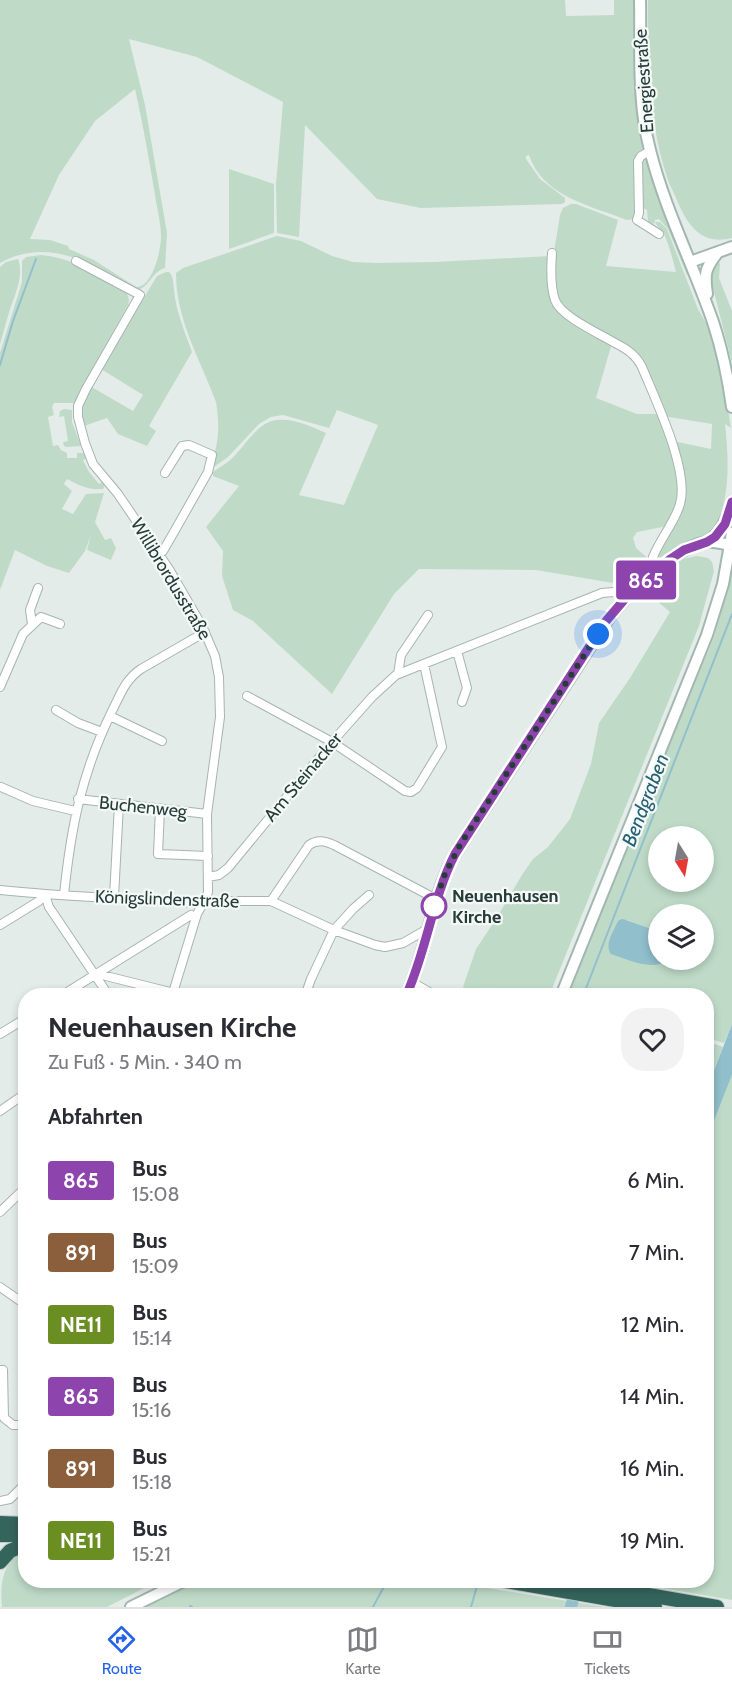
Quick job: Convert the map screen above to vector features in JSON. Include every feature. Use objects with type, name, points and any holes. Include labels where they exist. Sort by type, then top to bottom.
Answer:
[{"type":"highway","points":[[0,1523],[18,1524]]},
{"type":"highway","points":[[0,1535],[18,1535]]},
{"type":"highway","points":[[0,1562],[10,1551],[18,1548]]},
{"type":"highway","points":[[578,1588],[717,1607]]},
{"type":"highway","points":[[597,1591],[655,1607]]},
{"type":"main road","name":"Energiestraße","points":[[640,0],[641,92],[650,151],[666,204],[712,321]]},
{"type":"main road","points":[[690,262],[732,247]]},
{"type":"main road","points":[[718,252],[709,263],[705,274],[706,287],[732,406]]},
{"type":"main road","points":[[707,542],[723,527],[732,502]]},
{"type":"main road","points":[[564,988],[704,645],[717,605],[732,533]]},
{"type":"main road","points":[[409,988],[436,898],[460,845],[606,621],[627,597],[679,553],[707,542],[730,545]]},
{"type":"main road","points":[[131,1607],[170,1588]]},
{"type":"street","points":[[650,151],[641,156],[638,161],[639,215],[637,220],[659,234]]},
{"type":"street","points":[[552,253],[556,303],[565,313],[637,358],[675,452],[681,480],[681,499],[677,512],[654,555],[652,561],[655,572]]},
{"type":"street","name":"Willibrordusstraße","points":[[76,261],[140,295],[79,403],[78,413],[82,433],[93,464],[118,494],[187,599],[212,648],[218,670],[219,728],[207,814],[208,892],[198,912],[174,988]]},
{"type":"street","points":[[159,554],[163,551],[207,472],[212,455],[189,445],[182,446],[165,473]]},
{"type":"street","points":[[32,624],[30,610],[38,588]]},
{"type":"street","name":"Am Steinacker","points":[[208,877],[219,875],[228,868],[332,742],[375,694],[398,674],[602,593],[613,592],[627,597]]},
{"type":"street","points":[[398,674],[401,655],[428,615]]},
{"type":"street","points":[[0,687],[23,634],[32,624],[41,616],[60,624]]},
{"type":"street","points":[[64,896],[78,800],[102,732],[126,683],[133,675],[205,632]]},
{"type":"street","points":[[457,651],[467,688],[462,702]]},
{"type":"street","points":[[248,696],[332,742],[410,792],[417,788],[442,747],[424,664]]},
{"type":"street","points":[[56,710],[78,723],[102,732]]},
{"type":"street","points":[[110,716],[162,741]]},
{"type":"street","points":[[2,787],[33,801],[75,811]]},
{"type":"street","name":"Buchenweg","points":[[78,800],[207,814]]},
{"type":"street","points":[[114,897],[119,804]]},
{"type":"street","points":[[160,809],[158,854],[208,856]]},
{"type":"street","points":[[271,901],[306,849],[319,841],[330,843],[436,898]]},
{"type":"street","name":"Königslindenstraße","points":[[0,890],[45,895],[193,903],[271,901],[334,930],[375,945],[389,947],[403,943],[429,928]]},
{"type":"street","points":[[0,925],[45,895],[49,907],[104,988]]},
{"type":"street","points":[[309,988],[334,930],[369,896]]},
{"type":"street","points":[[74,988],[191,915]]},
{"type":"street","points":[[95,975],[150,988]]},
{"type":"street","points":[[412,982],[422,988]]},
{"type":"street","points":[[0,1034],[18,1023]]},
{"type":"street","points":[[0,1111],[18,1099]]},
{"type":"street","points":[[0,1212],[18,1195]]},
{"type":"street","points":[[0,1287],[18,1299]]},
{"type":"street","points":[[0,1370],[3,1370],[4,1418],[13,1425],[18,1425]]},
{"type":"street","points":[[0,1501],[7,1500],[18,1491]]},
{"type":"green space","points":[[0,0],[565,0],[566,16],[614,15],[614,0],[636,0],[637,76],[633,81],[637,83],[644,147],[635,219],[627,220],[569,198],[545,180],[535,169],[529,155],[526,159],[540,179],[565,198],[565,202],[562,204],[421,208],[377,199],[305,125],[299,237],[277,233],[276,184],[283,102],[197,57],[129,39],[145,105],[167,233],[165,268],[138,290],[88,264],[54,253],[37,252],[19,255],[0,263]],"holes":[[[135,89],[161,237],[151,275],[147,282],[136,287],[94,260],[69,249],[68,246],[50,240],[30,239],[59,175],[95,121]]]},
{"type":"green space","points":[[648,0],[732,0],[732,238],[711,239],[696,231],[680,208],[668,180],[653,111],[649,67]]},
{"type":"green space","points":[[642,158],[646,159],[664,213],[689,274],[687,275],[668,229],[659,219],[655,220],[654,224],[648,222],[647,210],[641,207]]},
{"type":"green space","points":[[229,169],[274,184],[274,233],[229,249]]},
{"type":"green space","points":[[571,204],[618,220],[606,266],[676,272],[666,238],[655,222],[660,222],[667,229],[716,349],[731,428],[725,424],[728,469],[724,500],[714,528],[706,539],[660,562],[654,558],[683,499],[673,441],[711,449],[712,424],[663,416],[643,365],[566,311],[555,294],[554,252],[560,215],[563,208]]},
{"type":"green space","points":[[277,236],[301,241],[332,256],[353,262],[435,262],[551,256],[550,293],[557,310],[579,326],[612,343],[596,398],[637,414],[658,414],[678,471],[678,504],[668,526],[637,532],[633,538],[636,548],[649,559],[650,571],[631,586],[536,570],[419,569],[394,594],[332,694],[253,621],[233,610],[222,576],[223,551],[206,527],[239,486],[213,476],[213,472],[235,456],[263,426],[277,420],[296,422],[326,433],[299,495],[344,505],[378,425],[337,410],[329,428],[283,415],[271,417],[259,424],[228,457],[211,469],[218,435],[216,402],[184,323],[176,273],[183,268]]},
{"type":"green space","points":[[41,255],[64,259],[95,273],[126,290],[129,300],[74,403],[54,403],[52,407],[54,415],[48,417],[53,446],[58,445],[67,453],[67,458],[77,458],[77,453],[85,453],[88,458],[83,460],[89,472],[99,484],[103,481],[105,485],[103,489],[93,489],[80,486],[67,479],[64,484],[72,491],[62,509],[73,514],[86,494],[104,493],[95,522],[105,540],[111,538],[116,548],[111,560],[87,550],[91,535],[85,551],[69,573],[47,566],[15,550],[0,590],[0,353],[22,282],[22,261],[26,257]]},
{"type":"green space","points":[[18,259],[20,273],[18,288],[0,344],[0,267],[6,262]]},
{"type":"green space","points":[[717,259],[720,264],[719,278],[732,311],[732,363],[713,288],[711,272]]},
{"type":"green space","points":[[169,272],[173,278],[179,314],[192,352],[149,426],[156,431],[147,446],[118,434],[107,418],[84,426],[82,410],[90,386],[133,411],[143,395],[101,369],[157,276]]},
{"type":"green space","points":[[72,410],[72,422],[81,446],[64,446],[63,442],[68,441],[64,416],[59,417],[60,411]]},
{"type":"green space","points":[[697,556],[708,558],[712,562],[714,571],[699,626],[552,988],[464,988],[476,949],[522,875],[533,859],[548,847],[570,819],[591,764],[599,723],[630,678],[670,612],[645,591],[683,559]]},
{"type":"green space","points":[[732,572],[732,1024],[724,1043],[714,1040],[714,988],[570,988],[714,637]]},
{"type":"green space","points":[[714,1044],[723,1047],[714,1071]]},
{"type":"green space","points":[[732,1075],[732,1600],[662,1588],[714,1588],[714,1121]]},
{"type":"green space","points":[[18,1554],[18,1588],[144,1588],[107,1607],[2,1607],[2,1582],[6,1569]]},
{"type":"green space","points":[[178,1588],[487,1588],[605,1607],[142,1607]]},
{"type":"water","points":[[623,919],[648,928],[648,965],[611,954],[608,947],[610,938],[619,920]]},
{"type":"water","points":[[732,1024],[732,1075],[714,1121],[714,1071]]},
{"type":"waterway","points":[[0,365],[13,321],[36,259]]},
{"type":"waterway","name":"Bendgraben","points":[[586,988],[732,614]]},
{"type":"waterway","points":[[373,1607],[383,1588]]},
{"type":"waterway","name":"Bendgraben","points":[[471,1607],[476,1588]]},
{"type":"waterway","points":[[571,1607],[576,1588]]},
{"type":"bus line","name":"865","points":[[409,988],[423,950],[440,888],[455,854],[606,621],[624,600],[669,560],[684,550],[715,537],[725,524],[732,502]]},
{"type":"place","name":"Neuenhausen Kirche","points":[[434,906]]},
{"type":"route","points":[[434,906],[445,874],[460,845],[598,634]]}]
